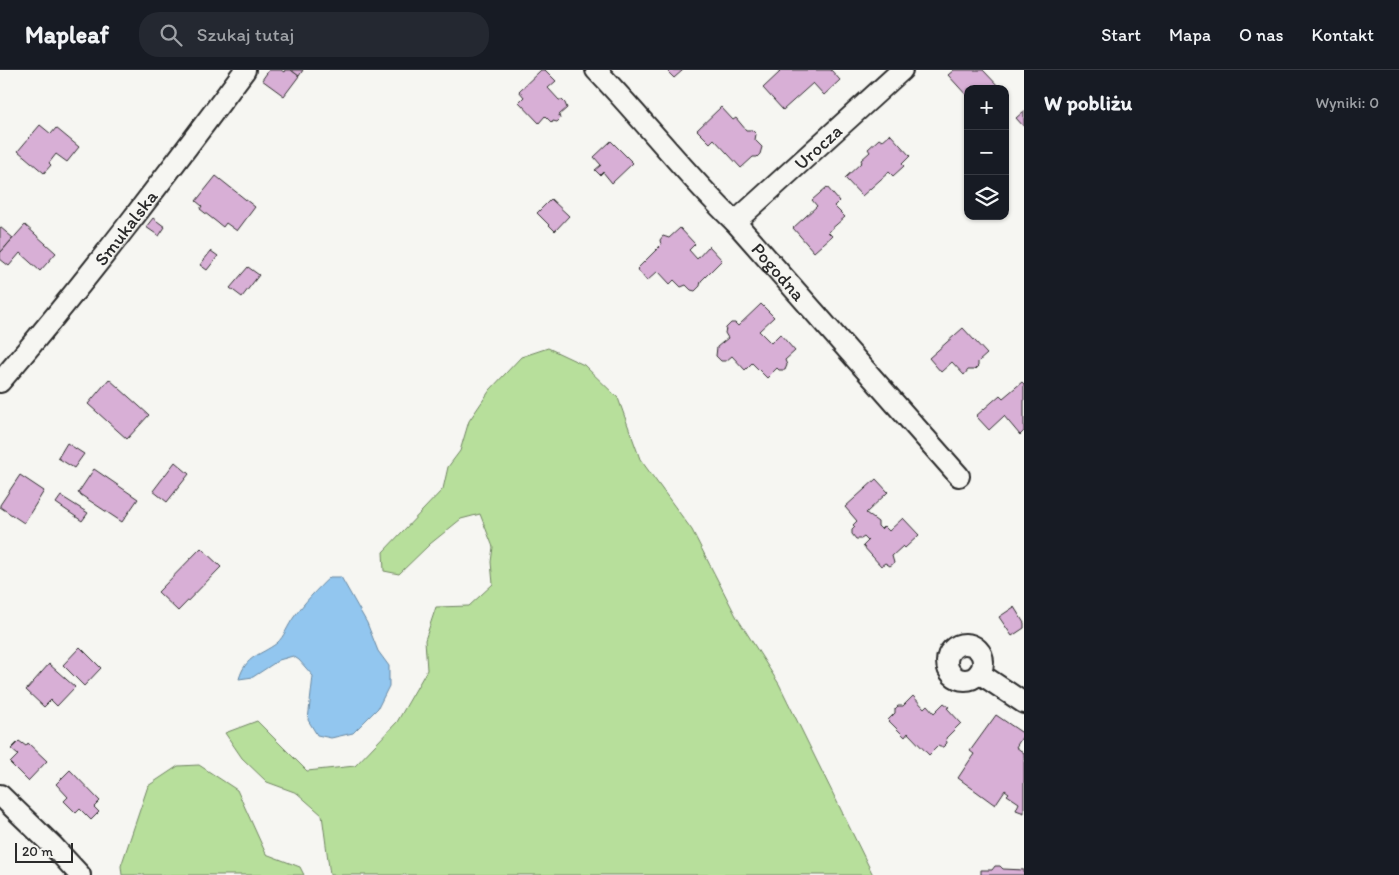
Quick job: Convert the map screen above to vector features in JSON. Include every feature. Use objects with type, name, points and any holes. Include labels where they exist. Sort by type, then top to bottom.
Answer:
[{"type":"street","name":"Pogodna","points":[[596,70],[630,105],[716,204],[735,222],[959,476]]},
{"type":"street","name":"Urocza","points":[[735,222],[902,70]]},
{"type":"street","name":"Smukalska","points":[[0,382],[54,320],[123,233],[236,73]]},
{"type":"street","points":[[979,673],[1024,703]]},
{"type":"street","points":[[0,795],[80,875]]},
{"type":"green space","points":[[548,348],[584,365],[618,398],[640,459],[692,530],[736,616],[779,684],[873,875],[330,875],[322,815],[297,793],[267,782],[242,758],[225,733],[257,721],[307,771],[355,766],[397,722],[427,670],[425,640],[436,607],[469,606],[493,584],[491,562],[493,547],[480,514],[461,519],[430,544],[399,574],[384,571],[383,552],[443,489],[448,467],[460,451],[469,421],[490,390],[521,357]]},
{"type":"green space","points":[[199,765],[237,790],[266,854],[300,867],[304,875],[122,875],[121,866],[148,786],[178,766]]},
{"type":"water","points":[[330,577],[341,577],[367,623],[378,651],[389,666],[389,686],[378,708],[353,733],[331,738],[317,735],[308,720],[313,676],[293,656],[279,660],[253,677],[239,679],[250,660],[277,643],[302,607]]},
{"type":"building","points":[[269,70],[281,70],[284,72],[285,70],[291,70],[299,76],[284,96],[262,80]]},
{"type":"building","points":[[291,70],[303,70],[299,76]]},
{"type":"building","points":[[541,70],[545,70],[556,81],[548,88],[559,100],[565,103],[567,108],[559,115],[560,119],[557,122],[553,121],[552,123],[545,116],[539,123],[519,102],[524,97],[519,91]]},
{"type":"building","points":[[666,70],[683,70],[674,78]]},
{"type":"building","points":[[778,70],[831,70],[840,80],[824,95],[813,83],[783,110],[763,88],[780,72]]},
{"type":"building","points":[[954,70],[983,70],[997,85],[964,85],[964,93],[948,75]]},
{"type":"building","points":[[721,107],[733,120],[736,118],[746,130],[752,130],[756,134],[755,140],[762,147],[757,157],[753,157],[741,168],[714,139],[710,143],[697,130]]},
{"type":"building","points":[[1024,111],[1024,127],[1016,118]]},
{"type":"building","points":[[40,125],[51,134],[56,128],[79,147],[67,162],[56,154],[49,163],[51,165],[44,173],[18,151]]},
{"type":"building","points":[[890,134],[910,156],[902,164],[904,166],[893,176],[889,172],[862,196],[845,178],[870,152],[868,149],[879,139],[882,141]]},
{"type":"building","points":[[611,141],[633,163],[612,183],[603,172],[600,175],[595,170],[601,165],[594,157]]},
{"type":"building","points":[[216,176],[255,207],[237,231],[226,223],[223,227],[200,209],[202,206],[196,201]]},
{"type":"building","points":[[827,187],[839,201],[834,206],[845,217],[828,232],[832,236],[814,252],[793,228],[817,206],[812,200]]},
{"type":"building","points":[[551,199],[569,216],[555,231],[537,213]]},
{"type":"building","points":[[153,218],[165,227],[159,236],[146,227]]},
{"type":"building","points":[[25,225],[56,253],[40,271],[20,253],[9,266],[0,259],[0,253]]},
{"type":"building","points":[[0,227],[13,238],[0,253]]},
{"type":"building","points":[[680,228],[695,244],[689,250],[697,259],[709,246],[722,260],[701,281],[700,286],[695,291],[686,285],[681,287],[674,280],[670,284],[658,271],[647,281],[637,269],[661,245],[660,240],[663,236],[669,238]]},
{"type":"building","points":[[211,251],[218,256],[207,270],[200,265]]},
{"type":"building","points":[[248,267],[259,275],[242,297],[230,288]]},
{"type":"building","points":[[761,304],[774,317],[759,331],[771,343],[780,334],[795,351],[785,360],[787,365],[785,370],[777,368],[767,378],[752,363],[745,370],[732,356],[726,361],[721,361],[716,356],[717,347],[728,338],[725,333],[726,328],[731,323],[735,323],[738,326]]},
{"type":"building","points":[[963,328],[987,354],[978,362],[978,366],[974,370],[968,370],[964,375],[952,362],[941,372],[929,358]]},
{"type":"building","points":[[109,379],[149,415],[127,439],[88,404]]},
{"type":"building","points":[[1022,382],[1024,384],[1024,431],[1020,435],[1004,416],[989,430],[976,416],[1000,395],[1003,398]]},
{"type":"building","points":[[67,443],[84,454],[74,468],[58,458]]},
{"type":"building","points":[[175,462],[189,474],[167,502],[153,491]]},
{"type":"building","points":[[94,469],[138,499],[122,522],[78,493]]},
{"type":"building","points":[[20,475],[44,491],[24,523],[0,507]]},
{"type":"building","points":[[876,479],[888,492],[866,513],[878,522],[878,526],[881,529],[884,526],[889,531],[903,518],[919,535],[905,548],[903,546],[892,556],[894,563],[890,566],[885,563],[881,566],[863,546],[868,541],[864,537],[856,539],[852,534],[852,530],[855,527],[853,525],[857,521],[845,507]]},
{"type":"building","points":[[61,496],[88,513],[82,521],[56,503]]},
{"type":"building","points":[[201,548],[221,567],[178,611],[158,592]]},
{"type":"building","points":[[1014,607],[1024,623],[1024,628],[1012,636],[999,617]]},
{"type":"building","points":[[80,647],[101,668],[84,686],[63,665]]},
{"type":"building","points":[[49,664],[75,687],[57,706],[51,700],[44,707],[26,690]]},
{"type":"building","points":[[913,696],[924,708],[927,705],[934,713],[944,703],[961,723],[946,738],[947,743],[943,747],[938,746],[929,755],[908,733],[905,737],[888,720],[895,713],[895,709],[898,706],[903,706]]},
{"type":"building","points":[[996,715],[1024,734],[1016,747],[1024,753],[1024,813],[1016,810],[1019,803],[1007,795],[1009,793],[1005,790],[995,805],[958,778],[974,754],[970,751]]},
{"type":"building","points":[[19,741],[26,746],[28,743],[47,761],[28,781],[10,763],[18,755],[11,749]]},
{"type":"building","points":[[70,770],[100,801],[94,807],[99,812],[91,820],[80,809],[76,813],[64,801],[68,797],[56,784]]},
{"type":"building","points":[[995,866],[1000,866],[1003,869],[1024,870],[1024,875],[981,875],[981,870],[992,870]]}]
